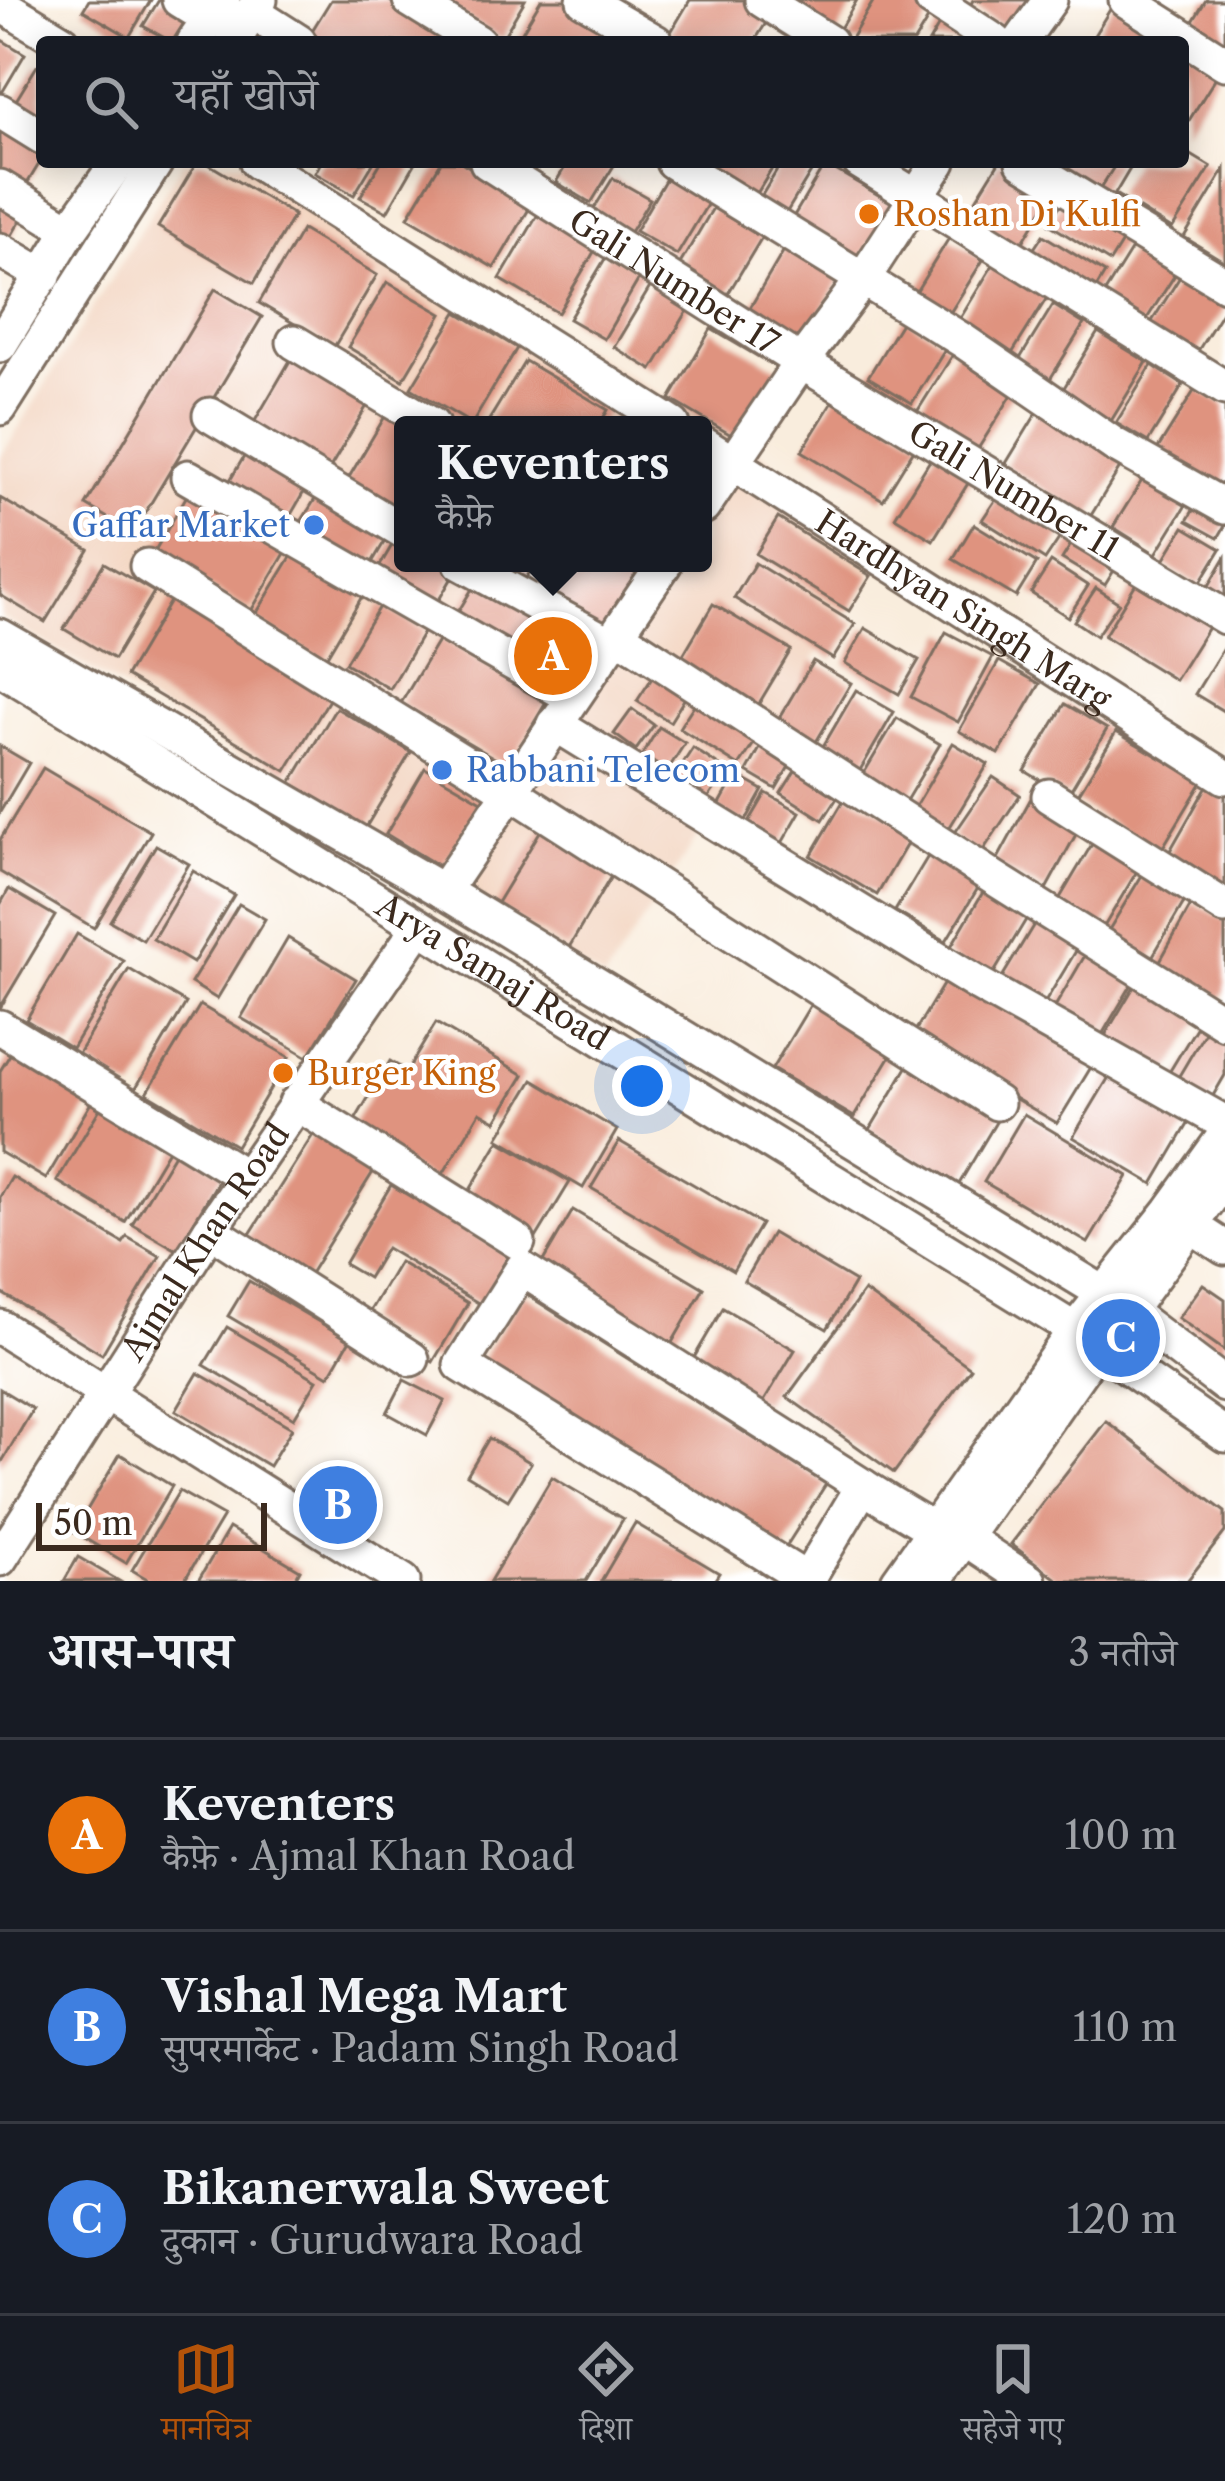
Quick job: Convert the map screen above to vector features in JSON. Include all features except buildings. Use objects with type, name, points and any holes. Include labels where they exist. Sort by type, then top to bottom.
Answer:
[{"type":"street","points":[[179,0],[280,36]]},
{"type":"street","points":[[410,0],[468,36]]},
{"type":"street","points":[[584,0],[646,36]]},
{"type":"street","points":[[762,0],[819,36]]},
{"type":"street","points":[[932,0],[987,36]]},
{"type":"street","points":[[1024,36],[1050,0]]},
{"type":"street","points":[[1126,0],[1183,36]]},
{"type":"street","points":[[0,4],[53,36]]},
{"type":"street","points":[[1189,40],[1225,63]]},
{"type":"street","points":[[0,111],[36,133]]},
{"type":"street","points":[[4,329],[44,276],[102,168]]},
{"type":"street","points":[[0,408],[152,168]]},
{"type":"street","points":[[266,168],[659,416]]},
{"type":"street","name":"Gali Number 17","points":[[496,168],[801,362]]},
{"type":"street","points":[[683,168],[962,340],[1115,445],[1225,507]]},
{"type":"street","points":[[870,168],[1225,388]]},
{"type":"street","points":[[712,494],[935,168]]},
{"type":"street","points":[[1033,168],[1225,284]]},
{"type":"street","points":[[0,187],[70,230]]},
{"type":"street","points":[[0,250],[44,276]]},
{"type":"street","points":[[294,342],[417,416]]},
{"type":"street","name":"Gali Number 11","points":[[801,362],[1225,617]]},
{"type":"street","points":[[210,416],[394,526]]},
{"type":"street","name":"Hardhyan Singh Marg","points":[[712,450],[1225,777]]},
{"type":"street","points":[[188,477],[564,711],[978,984],[1225,1123]]},
{"type":"street","points":[[147,566],[510,791],[997,1103]]},
{"type":"street","points":[[478,572],[613,639],[1225,1023]]},
{"type":"street","points":[[442,891],[658,572]]},
{"type":"street","points":[[0,636],[442,891],[1116,1302],[1225,1385]]},
{"type":"street","name":"Arya Samaj Road","points":[[0,668],[1086,1338],[1225,1435]]},
{"type":"street","points":[[1049,796],[1225,907]]},
{"type":"street","name":"Ajmal Khan Road","points":[[0,1558],[210,1230],[418,926]]},
{"type":"street","points":[[0,1027],[246,1177]]},
{"type":"street","points":[[296,1103],[518,1242]]},
{"type":"street","points":[[1116,1302],[1225,1135]]},
{"type":"street","points":[[898,1581],[949,1533],[1086,1338],[1190,1225],[1225,1178]]},
{"type":"street","points":[[1190,1225],[1225,1248]]},
{"type":"street","points":[[210,1230],[412,1359]]},
{"type":"street","points":[[863,1486],[808,1580],[460,1365],[522,1269],[863,1486],[1028,1581]]},
{"type":"street","points":[[0,1327],[403,1581]]},
{"type":"street","points":[[460,1388],[771,1581]]},
{"type":"street","points":[[934,1581],[949,1533]]},
{"type":"shaded area","name":"Gaffar Market","points":[[179,168],[274,168],[696,416],[394,416],[394,572],[712,572],[712,425],[773,461],[761,477],[883,554],[604,980],[370,832],[0,616],[0,458]]},
{"type":"place","name":"Roshan Di Kulfi","points":[[869,214]]},
{"type":"place","name":"Gaffar Market","points":[[314,525]]},
{"type":"place","name":"Keventers","points":[[553,656]]},
{"type":"place","name":"Rabbani Telecom","points":[[442,770]]},
{"type":"place","name":"Burger King","points":[[283,1073]]},
{"type":"place","name":"Bikanerwala Sweet","points":[[1121,1338]]},
{"type":"place","name":"Vishal Mega Mart","points":[[338,1505]]}]
